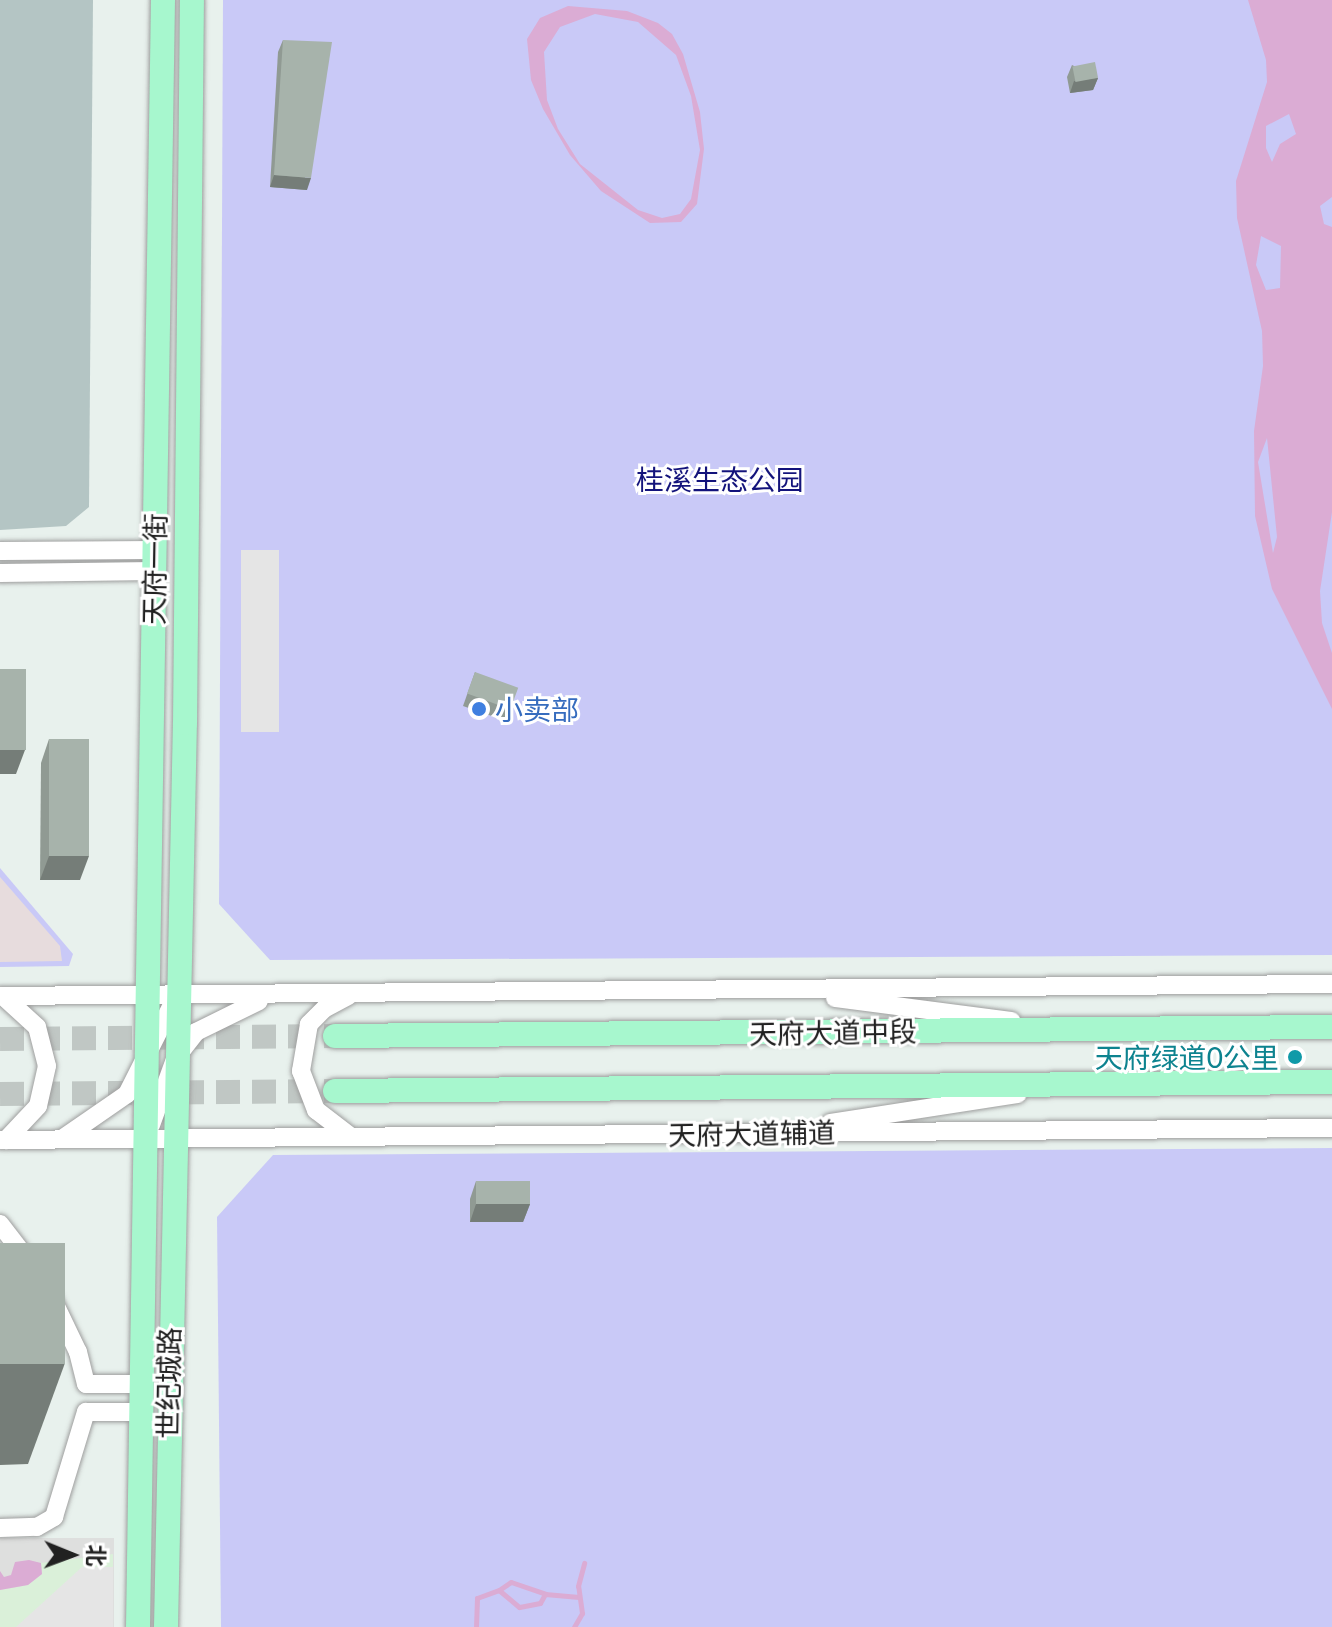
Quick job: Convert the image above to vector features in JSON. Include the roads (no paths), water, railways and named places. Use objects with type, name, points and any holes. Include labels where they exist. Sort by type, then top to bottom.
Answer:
[{"type":"main road","name":"天府一街","points":[[146,1139],[163,0]]},
{"type":"main road","name":"天府一街","points":[[173,1138],[185,723],[192,0]]},
{"type":"main road","name":"天府大道中段","points":[[335,1036],[1332,1027]]},
{"type":"main road","name":"天府大道中段","points":[[335,1091],[1332,1082]]},
{"type":"main road","name":"世纪城路","points":[[166,1627],[173,1138]]},
{"type":"main road","name":"世纪城路","points":[[138,1627],[146,1139]]},
{"type":"street","points":[[0,551],[154,560]]},
{"type":"street","points":[[0,573],[154,560]]},
{"type":"street","points":[[2,996],[177,994],[272,997],[354,993],[1332,984]]},
{"type":"street","points":[[770,989],[1078,1030]]},
{"type":"street","points":[[352,1137],[328,1123],[308,1098],[302,1045],[309,1024],[325,1008],[354,993]]},
{"type":"street","points":[[62,1139],[127,1094],[147,1061],[177,994]]},
{"type":"street","points":[[2,996],[37,1027],[47,1066],[38,1106],[3,1140]]},
{"type":"street","points":[[3,1140],[146,1139],[175,1059],[213,1020],[272,997]]},
{"type":"street","points":[[768,1133],[1078,1084]]},
{"type":"street","name":"天府大道辅道","points":[[146,1139],[1332,1128]]},
{"type":"street","points":[[0,1224],[65,1317],[86,1384],[86,1412],[54,1517],[37,1527],[0,1528]]},
{"type":"street","points":[[86,1384],[141,1384]]},
{"type":"street","points":[[86,1412],[141,1412]]},
{"type":"waterway","points":[[574,1627],[582,1613],[578,1586],[584,1563]]},
{"type":"waterway","points":[[545,1594],[540,1603],[519,1607],[499,1590],[511,1582],[545,1594],[579,1597]]},
{"type":"waterway","points":[[476,1627],[477,1598],[499,1590]]},
{"type":"tunnel","points":[[0,1039],[335,1036]]},
{"type":"tunnel","points":[[0,1094],[335,1091]]},
{"type":"place","name":"小卖部","points":[[479,709]]},
{"type":"place","name":"天府绿道0公里","points":[[1295,1057]]},
{"type":"park label","name":"桂溪生态公园","points":[[720,479]]}]
